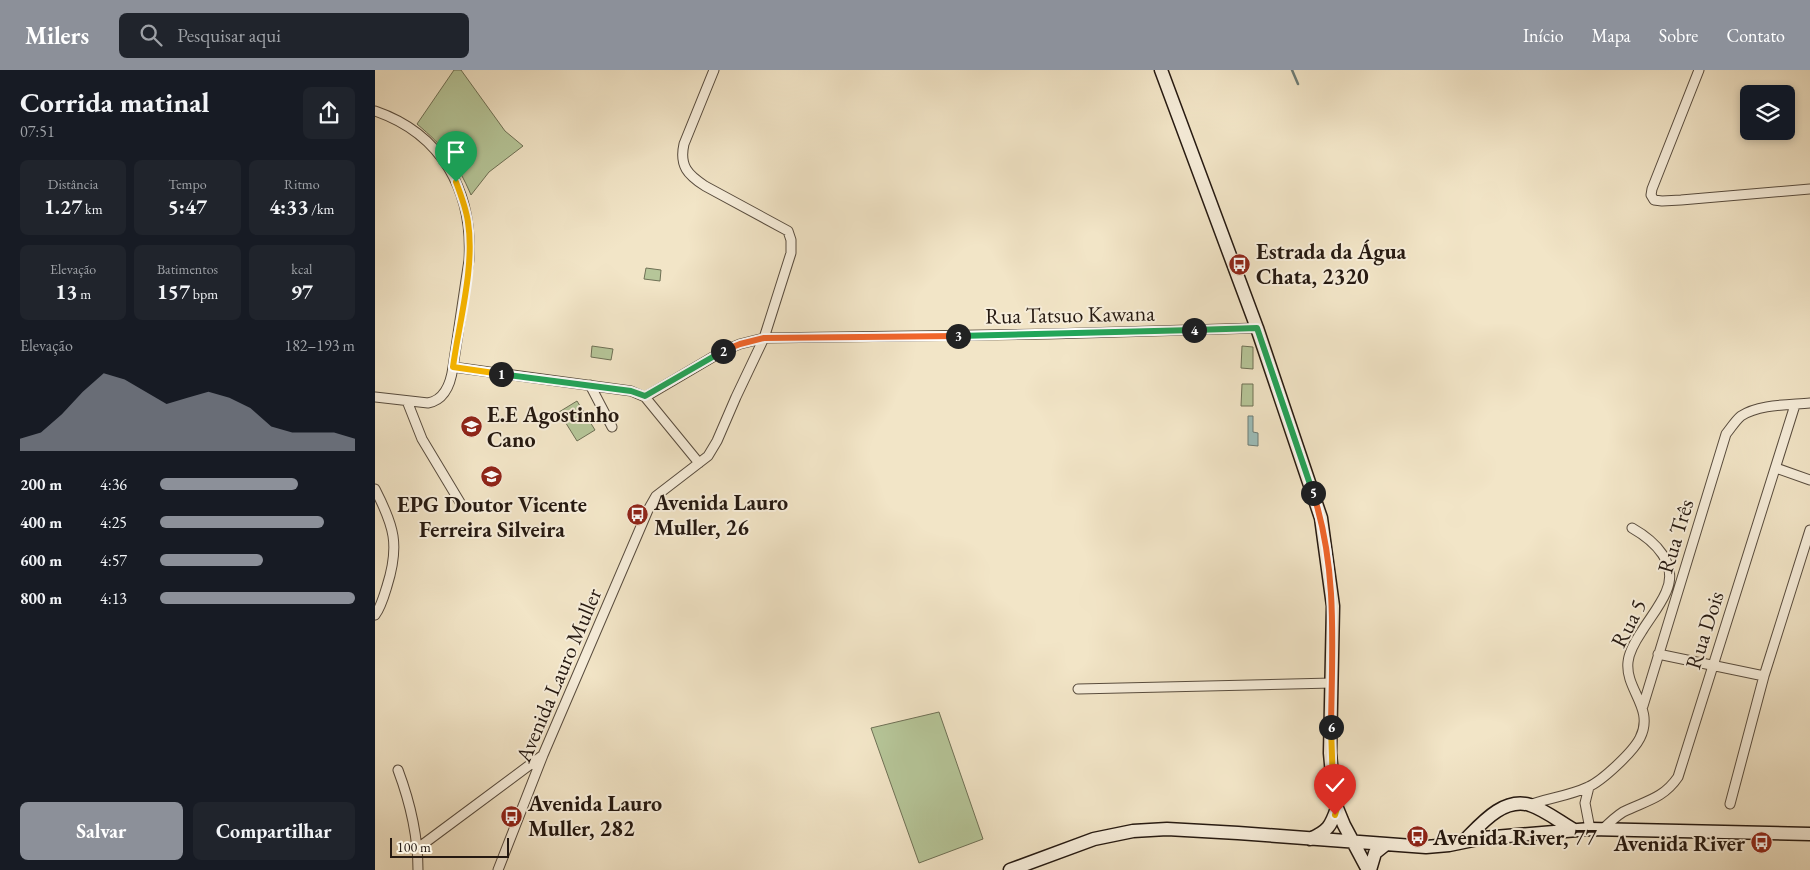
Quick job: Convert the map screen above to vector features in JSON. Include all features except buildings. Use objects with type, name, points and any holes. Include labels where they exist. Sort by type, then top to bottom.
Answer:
[{"type":"street","points":[[453,367],[631,391],[645,396],[699,463],[708,456],[717,441],[764,338],[791,253],[791,240],[788,232],[705,186],[684,167],[682,154],[684,144],[714,70]]},
{"type":"street","points":[[1161,70],[1257,328],[1321,518],[1333,606],[1331,753],[1333,786],[1337,808],[1369,870]]},
{"type":"street","points":[[1699,70],[1652,189],[1651,195],[1654,200],[1681,200],[1810,189]]},
{"type":"street","points":[[375,111],[403,124],[418,135],[433,148],[447,165],[465,204],[469,232],[469,260],[453,367],[447,388],[440,398],[428,403],[375,397]]},
{"type":"street","name":"Rua Tatsuo Kawana","points":[[645,396],[723,351],[740,344],[764,338],[1040,335],[1257,328]]},
{"type":"street","points":[[589,385],[613,427]]},
{"type":"street","points":[[407,400],[422,439],[461,504]]},
{"type":"street","points":[[1795,405],[1810,404]]},
{"type":"street","name":"Rua Três","points":[[1643,706],[1727,434],[1740,417],[1748,412],[1795,405]]},
{"type":"street","name":"Rua Dois","points":[[1596,830],[1621,813],[1662,795],[1670,789],[1678,777],[1795,405]]},
{"type":"street","name":"Avenida Lauro Muller","points":[[498,870],[543,755],[648,510],[656,496],[699,463]]},
{"type":"street","points":[[1776,468],[1810,480]]},
{"type":"street","points":[[375,489],[391,524],[395,541],[391,575],[375,615]]},
{"type":"street","name":"Rua 5","points":[[1589,787],[1619,763],[1640,738],[1644,728],[1643,706],[1628,673],[1628,661],[1636,640],[1666,593],[1669,582],[1670,572],[1666,560],[1658,548],[1646,536],[1632,528]]},
{"type":"street","points":[[1730,804],[1764,676],[1810,530]]},
{"type":"street","points":[[1669,582],[1680,587]]},
{"type":"street","points":[[1658,654],[1764,676]]},
{"type":"street","points":[[1078,689],[1332,683]]},
{"type":"street","points":[[418,848],[543,755]]},
{"type":"street","points":[[398,770],[406,790],[418,848],[418,870]]},
{"type":"street","points":[[1589,787],[1585,803],[1596,830]]},
{"type":"street","points":[[1465,841],[1485,819],[1505,807],[1517,804],[1529,805],[1589,787]]},
{"type":"street","points":[[1529,805],[1574,830]]},
{"type":"street","points":[[1310,839],[1324,833],[1329,828],[1337,808]]},
{"type":"street","points":[[1010,870],[1094,839],[1133,831],[1176,829],[1426,847],[1449,845],[1483,838],[1574,830],[1810,834]]},
{"type":"street","points":[[1369,870],[1375,853],[1385,845]]},
{"type":"green space","points":[[454,70],[461,70],[505,131],[523,146],[489,172],[471,195],[449,156],[417,124]]},
{"type":"green space","points":[[646,268],[661,270],[660,281],[644,279]]},
{"type":"green space","points":[[592,346],[613,349],[611,360],[591,357]]},
{"type":"green space","points":[[1242,346],[1253,347],[1253,369],[1241,368]]},
{"type":"green space","points":[[1242,384],[1253,384],[1253,406],[1241,406]]},
{"type":"green space","points":[[577,401],[595,430],[577,441],[559,412]]},
{"type":"green space","points":[[939,712],[983,839],[919,863],[871,728]]},
{"type":"water","points":[[1248,416],[1253,416],[1253,432],[1258,433],[1258,446],[1248,445]]},
{"type":"waterway","points":[[1292,70],[1298,84]]},
{"type":"place","name":"Estrada da Água Chata, 2320","points":[[1240,264]]},
{"type":"place","name":"E.E Agostinho Cano","points":[[471,427]]},
{"type":"place","name":"EPG Doutor Vicente Ferreira Silveira","points":[[492,476]]},
{"type":"place","name":"Avenida Lauro Muller, 26","points":[[638,515]]},
{"type":"place","name":"Avenida Lauro Muller, 282","points":[[512,816]]},
{"type":"place","name":"Avenida River, 77","points":[[1417,837]]},
{"type":"place","name":"Avenida River","points":[[1761,843]]},
{"type":"route","points":[[456,182],[465,204],[470,242],[453,367],[631,391],[645,396],[723,351],[740,344],[764,338],[1049,334],[1257,328],[1321,518],[1333,606],[1331,753],[1333,786],[1337,808],[1335,815]]}]
